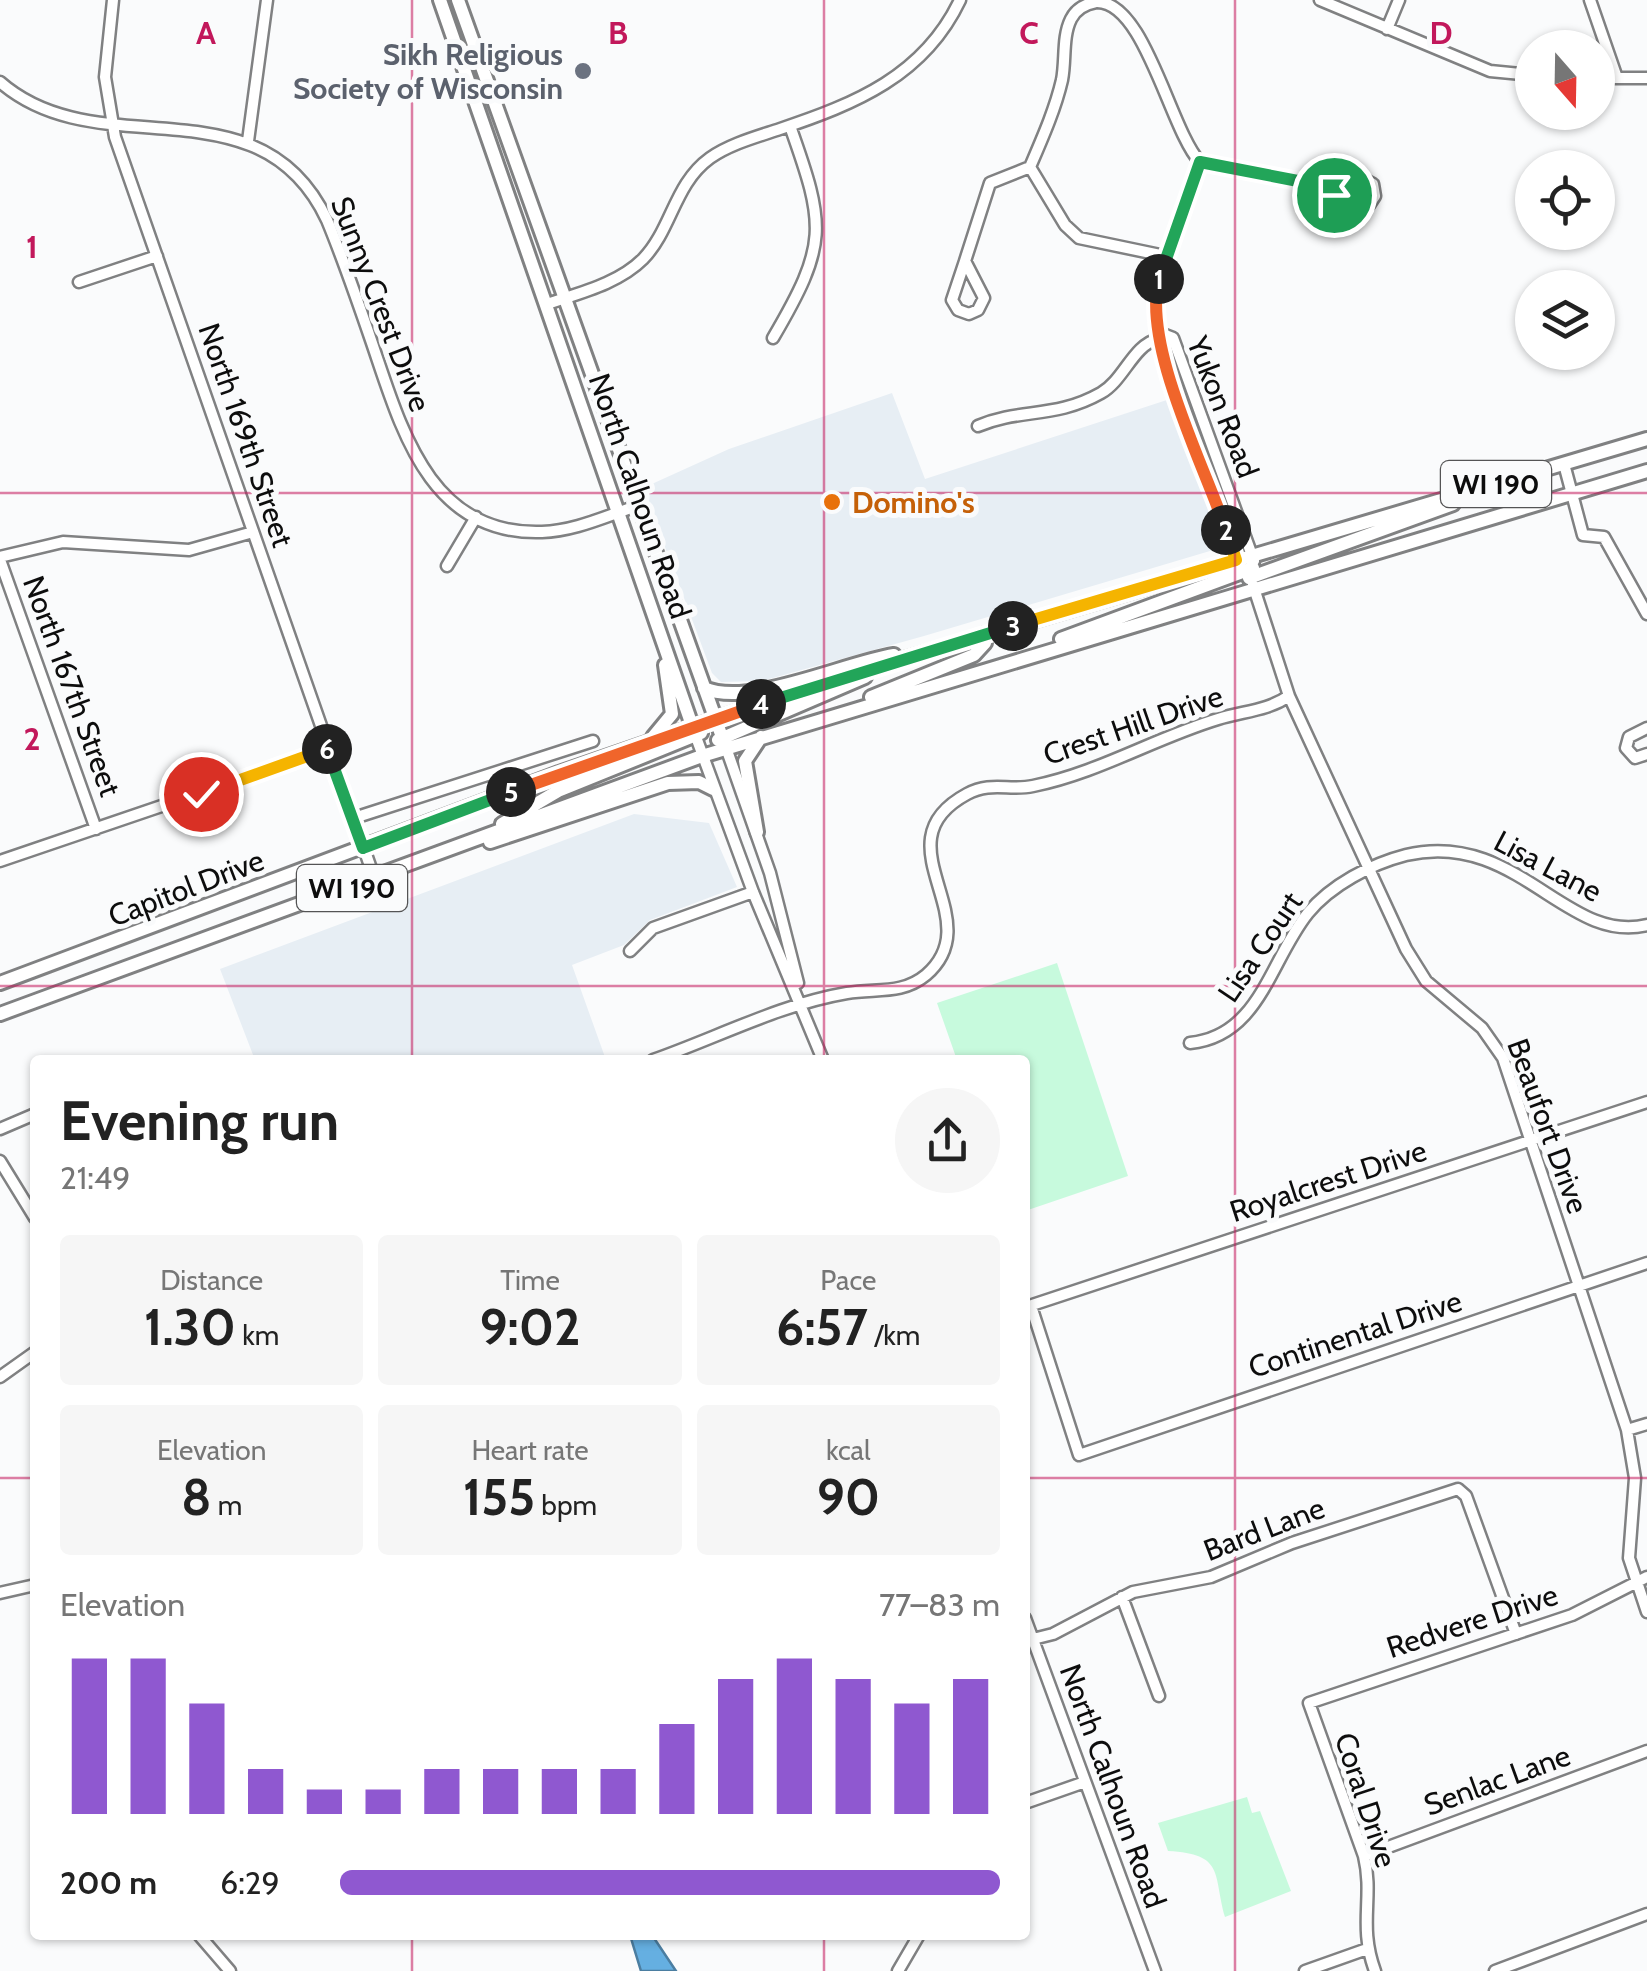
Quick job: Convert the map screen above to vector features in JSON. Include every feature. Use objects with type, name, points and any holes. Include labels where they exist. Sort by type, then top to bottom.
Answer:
[{"type":"main road","name":"North Calhoun Road","points":[[440,0],[694,732]]},
{"type":"main road","name":"North Calhoun Road","points":[[458,0],[724,743]]},
{"type":"main road","name":"WI 190","points":[[1252,572],[1353,544],[1510,480],[1647,439]]},
{"type":"main road","name":"WI 190","points":[[1252,572],[1572,495],[1647,472]]},
{"type":"main road","name":"WI 190","points":[[715,719],[1236,560],[1252,572]]},
{"type":"main road","points":[[724,743],[762,736],[1013,660],[1128,611],[1252,572]]},
{"type":"main road","points":[[645,743],[666,728],[672,714],[658,624]]},
{"type":"main road","points":[[847,710],[898,682],[974,654],[985,643],[985,634]]},
{"type":"main road","points":[[704,688],[753,692],[852,662],[936,649]]},
{"type":"main road","points":[[702,756],[902,660]]},
{"type":"main road","points":[[483,836],[558,792],[715,719]]},
{"type":"main road","name":"Capitol Drive","points":[[0,982],[645,743],[694,732]]},
{"type":"main road","points":[[757,832],[745,761],[762,736]]},
{"type":"main road","name":"Capitol Drive","points":[[0,1014],[375,880],[702,756]]},
{"type":"main road","points":[[420,863],[668,784],[700,782],[713,789]]},
{"type":"street","name":"North 169th Street","points":[[113,0],[105,78],[112,124],[375,880]]},
{"type":"street","points":[[248,141],[267,0]]},
{"type":"street","points":[[547,304],[618,277],[643,260],[685,184],[702,164],[740,143],[855,102],[894,80],[924,53],[960,0]]},
{"type":"street","points":[[1320,0],[1490,71],[1515,73]]},
{"type":"street","points":[[1387,29],[1399,0]]},
{"type":"street","points":[[1590,0],[1617,78],[1647,78]]},
{"type":"street","points":[[965,261],[984,298],[978,310],[968,314],[958,310],[952,300],[990,183],[1030,167],[1056,102],[1068,26],[1076,10],[1092,2],[1116,4],[1131,18],[1174,120],[1200,162],[1324,186],[1356,208],[1368,205],[1376,196],[1373,184],[1358,176],[1324,186]]},
{"type":"street","name":"Sunny Crest Drive","points":[[0,82],[43,110],[112,124],[213,133],[248,141],[284,164],[320,205],[410,446],[434,486],[476,516],[526,532],[543,532],[638,506]]},
{"type":"street","points":[[772,338],[807,280],[817,241],[814,193],[790,126]]},
{"type":"street","name":"Yukon Road","points":[[1200,162],[1165,256],[1155,302],[1159,336],[1236,560]]},
{"type":"street","points":[[1030,167],[1065,225],[1080,238],[1165,256]]},
{"type":"street","points":[[79,282],[157,256]]},
{"type":"street","points":[[978,426],[1010,416],[1046,415],[1087,400],[1115,383],[1144,343],[1159,336]]},
{"type":"street","name":"Yukon Road","points":[[1159,336],[1173,338],[1252,572]]},
{"type":"street","points":[[1564,464],[1583,534],[1604,537],[1647,614]]},
{"type":"street","points":[[447,566],[476,516]]},
{"type":"street","points":[[0,558],[63,542],[189,550],[253,532]]},
{"type":"street","name":"North 167th Street","points":[[0,558],[96,829]]},
{"type":"street","name":"Beaufort Drive","points":[[1252,572],[1289,696],[1369,870],[1426,981],[1494,1041],[1626,1430],[1635,1478],[1627,1540],[1641,1579],[1647,1612]]},
{"type":"street","name":"Crest Hill Drive","points":[[666,1055],[803,1004],[852,992],[891,992],[926,976],[941,959],[950,924],[932,877],[930,846],[948,808],[964,795],[1001,783],[1030,787],[1126,759],[1174,736],[1218,719],[1258,712],[1289,696]]},
{"type":"street","points":[[1647,728],[1629,737],[1626,748],[1635,758],[1647,754]]},
{"type":"street","name":"North Calhoun Road","points":[[694,732],[753,892],[821,1055]]},
{"type":"street","points":[[354,818],[593,742]]},
{"type":"street","name":"North Calhoun Road","points":[[724,743],[757,832],[803,1004]]},
{"type":"street","points":[[0,861],[329,749]]},
{"type":"street","name":"Lisa Lane","points":[[1369,870],[1404,856],[1446,850],[1479,856],[1509,868],[1582,916],[1631,929],[1647,925]]},
{"type":"street","name":"Lisa Court","points":[[1190,1043],[1209,1041],[1234,1028],[1258,999],[1309,912],[1349,878],[1369,870]]},
{"type":"street","points":[[630,950],[654,928],[753,892]]},
{"type":"street","name":"Royalcrest Drive","points":[[1030,1305],[1647,1102]]},
{"type":"street","points":[[0,1128],[30,1116]]},
{"type":"street","points":[[0,1161],[30,1210]]},
{"type":"street","name":"Continental Drive","points":[[1030,1312],[1079,1455],[1647,1263]]},
{"type":"street","points":[[0,1377],[30,1356]]},
{"type":"street","points":[[1626,1430],[1647,1424]]},
{"type":"street","name":"Bard Lane","points":[[1030,1640],[1052,1634],[1122,1597],[1210,1578],[1292,1543],[1458,1489],[1470,1505],[1516,1634]]},
{"type":"street","name":"Redvere Drive","points":[[1308,1703],[1572,1615],[1641,1579]]},
{"type":"street","points":[[0,1593],[30,1585]]},
{"type":"street","points":[[1122,1597],[1159,1696]]},
{"type":"street","name":"North Calhoun Road","points":[[1030,1643],[1154,1971]]},
{"type":"street","name":"Coral Drive","points":[[1308,1703],[1364,1856],[1366,1949],[1374,1971]]},
{"type":"street","name":"Senlac Lane","points":[[1364,1856],[1647,1751]]},
{"type":"street","points":[[1030,1802],[1085,1782]]},
{"type":"street","points":[[1495,1971],[1647,1914]]},
{"type":"street","points":[[203,1940],[230,1971]]},
{"type":"street","points":[[898,1971],[916,1940]]},
{"type":"street","points":[[1304,1971],[1366,1949]]},
{"type":"shaded area","points":[[892,393],[925,479],[1173,398],[1224,540],[1220,548],[924,636],[762,681],[721,682],[712,673],[643,488],[729,449]]},
{"type":"shaded area","points":[[634,814],[709,823],[737,887],[650,920],[624,945],[572,965],[604,1055],[253,1055],[220,969]]},
{"type":"green space","points":[[1057,963],[1128,1176],[1030,1209],[1030,1055],[955,1055],[937,1003]]},
{"type":"green space","points":[[1247,1797],[1252,1813],[1260,1811],[1291,1891],[1225,1917],[1213,1869],[1199,1857],[1168,1851],[1158,1823]]},
{"type":"water","points":[[632,1940],[655,1940],[676,1971],[641,1971]]},
{"type":"place","name":"Sikh Religious Society of Wisconsin","points":[[583,71]]},
{"type":"place","name":"Domino's","points":[[832,502]]},
{"type":"route","points":[[201,794],[329,749],[363,848],[616,752],[802,690],[1236,560],[1158,339],[1155,302],[1165,256],[1200,162],[1324,186],[1334,195]]}]
